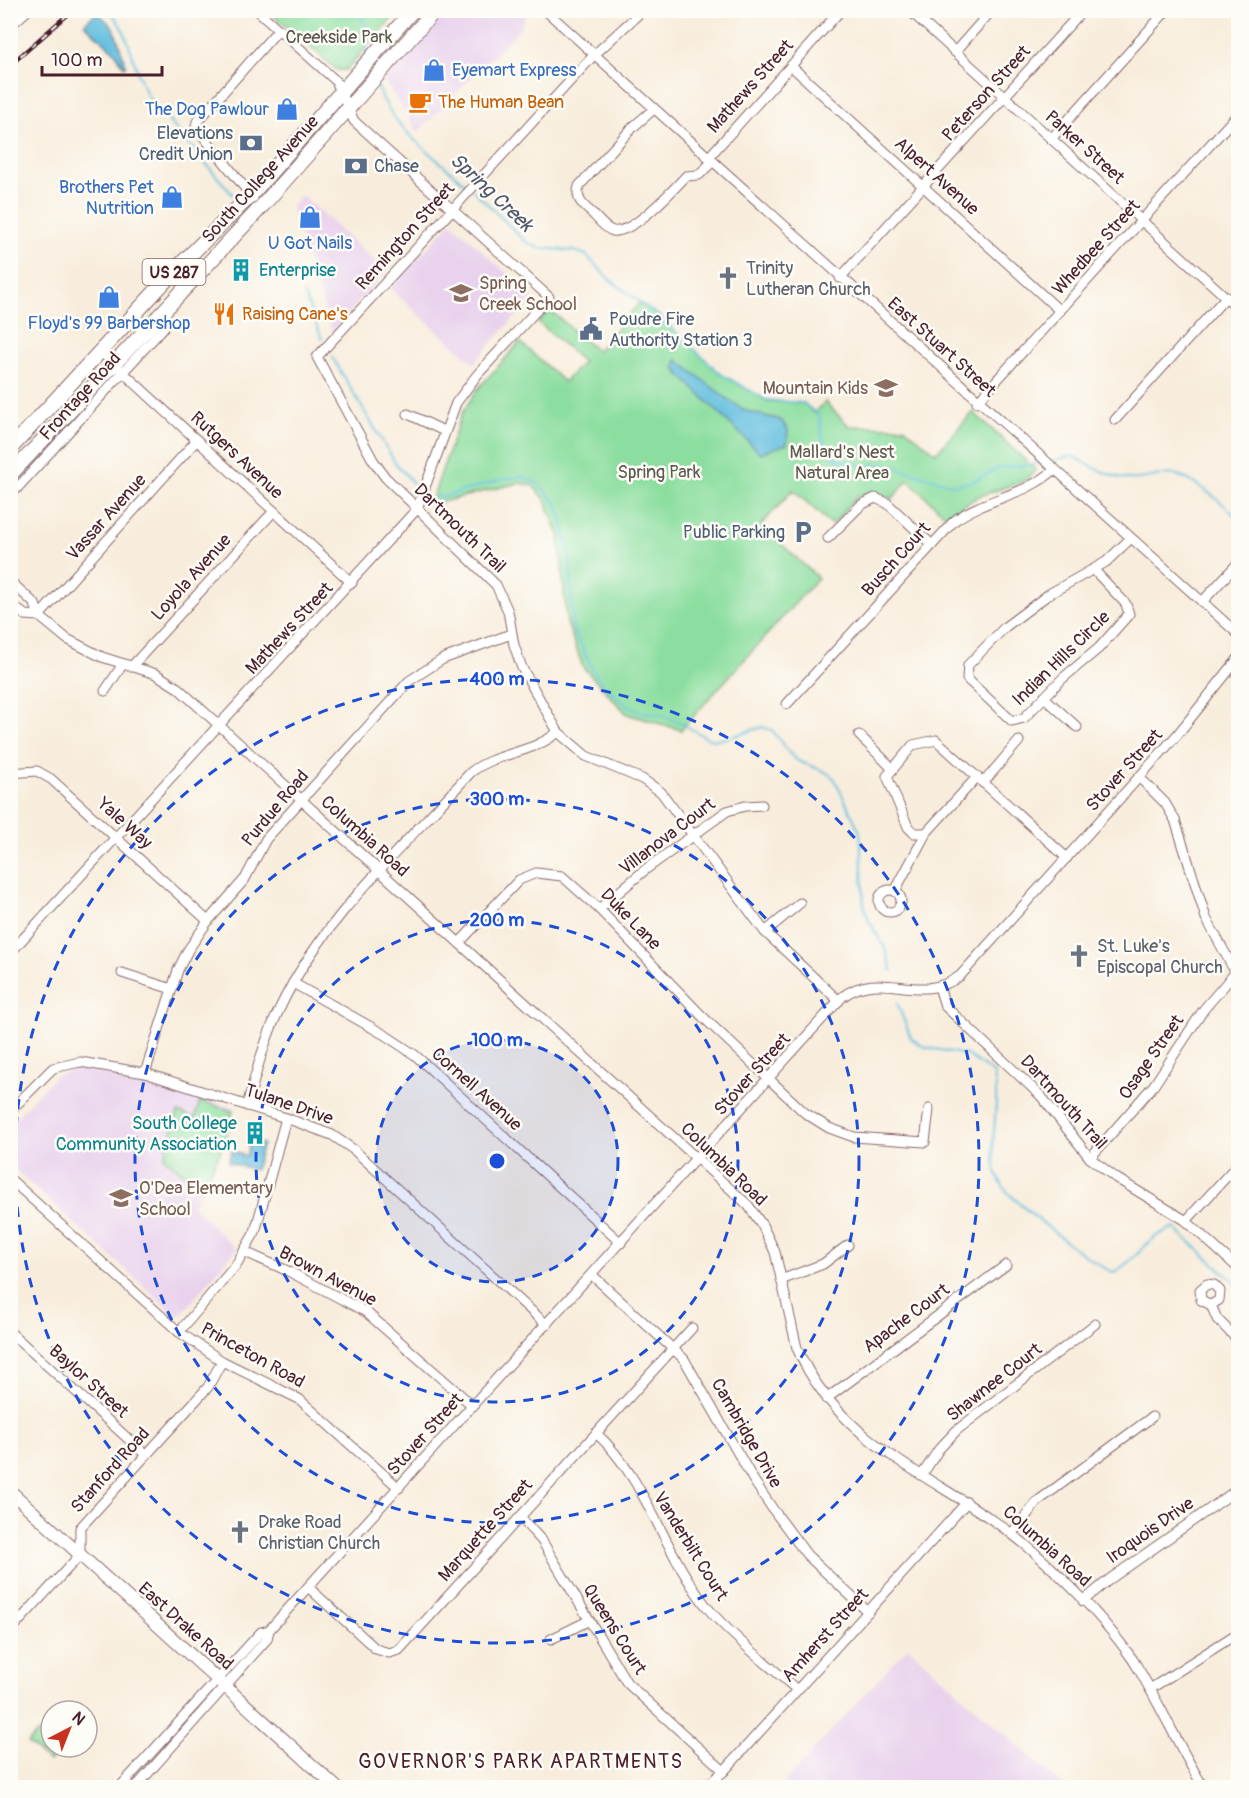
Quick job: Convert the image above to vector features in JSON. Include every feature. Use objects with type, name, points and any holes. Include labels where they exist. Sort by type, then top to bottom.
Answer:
[{"type":"highway","name":"South College Avenue","points":[[10,449],[179,266],[250,196],[413,10]]},
{"type":"highway","name":"South College Avenue","points":[[10,476],[155,318],[262,206],[435,10]]},
{"type":"main road","name":"East Drake Road","points":[[10,1491],[337,1788]]},
{"type":"street","points":[[10,26],[28,10]]},
{"type":"street","points":[[257,10],[334,80],[342,91],[347,110],[354,122],[451,209]]},
{"type":"street","name":"East Stuart Street","points":[[544,10],[977,402],[1239,634]]},
{"type":"street","name":"Remington Street","points":[[317,357],[594,55],[643,10]]},
{"type":"street","name":"Mathews Street","points":[[654,109],[633,127],[579,186],[580,202],[609,230],[618,230],[655,210],[686,176],[699,175],[791,66],[842,10]]},
{"type":"street","name":"Parker Street","points":[[909,10],[1239,308]]},
{"type":"street","points":[[955,52],[993,10]]},
{"type":"street","name":"Peterson Street","points":[[840,278],[1083,10]]},
{"type":"street","points":[[1051,139],[1167,10]]},
{"type":"street","points":[[262,206],[250,196],[198,132],[197,122],[279,30]]},
{"type":"street","name":"Alpert Avenue","points":[[791,66],[1060,311]]},
{"type":"street","name":"Whedbee Street","points":[[977,402],[1239,114]]},
{"type":"street","name":"Mathews Street","points":[[10,953],[352,583],[417,508],[456,403],[470,384],[549,297],[451,209]]},
{"type":"street","points":[[1115,420],[1226,297]]},
{"type":"street","name":"Frontage Road","points":[[10,496],[165,327],[155,318]]},
{"type":"street","name":"Rutgers Avenue","points":[[100,351],[352,583]]},
{"type":"street","name":"Dartmouth Trail","points":[[317,357],[373,460],[398,491],[489,575],[502,597],[511,634],[530,686],[558,732],[586,756],[652,785],[667,799],[765,932],[839,1001]]},
{"type":"street","points":[[408,414],[444,431]]},
{"type":"street","name":"Vassar Avenue","points":[[39,616],[197,440]]},
{"type":"street","name":"Busch Court","points":[[787,704],[932,544],[963,514],[1034,486],[1053,470]]},
{"type":"street","points":[[828,538],[861,505],[875,498],[887,504],[932,544]]},
{"type":"street","name":"Loyola Avenue","points":[[128,665],[274,511]]},
{"type":"street","name":"Indian Hills Circle","points":[[1094,570],[1126,604],[1129,614],[1099,648],[1024,718],[1012,721],[967,679],[968,665],[1021,613],[1048,594],[1106,562],[1130,539]]},
{"type":"street","points":[[1202,602],[1239,563]]},
{"type":"street","name":"Columbia Road","points":[[10,581],[35,604],[39,616],[67,639],[167,680],[754,1213],[770,1239],[797,1348],[804,1365],[826,1399],[861,1435],[1012,1533],[1083,1601],[1119,1641],[1150,1689],[1204,1788]]},
{"type":"street","name":"Columbia Road","points":[[10,604],[25,615],[39,616]]},
{"type":"street","name":"Purdue Road","points":[[145,1073],[172,989],[188,950],[208,921],[245,879],[267,839],[410,681],[443,659],[511,634]]},
{"type":"street","name":"Stover Street","points":[[135,1788],[261,1632],[269,1630],[839,1001],[853,990],[872,985],[928,990],[960,976],[1140,778],[1239,658]]},
{"type":"street","points":[[105,691],[128,665]]},
{"type":"street","points":[[1044,697],[1077,727]]},
{"type":"street","points":[[247,1106],[267,1037],[293,983],[333,924],[471,772],[489,761],[539,745],[558,732]]},
{"type":"street","points":[[859,735],[893,769]]},
{"type":"street","points":[[926,833],[914,833],[908,827],[887,776],[913,745],[936,740],[1067,858]]},
{"type":"street","points":[[895,891],[926,833],[1019,741]]},
{"type":"street","name":"Yale Way","points":[[10,773],[30,771],[45,774],[208,921]]},
{"type":"street","points":[[1140,778],[1165,803],[1175,820],[1206,918],[1237,975]]},
{"type":"street","name":"Villanova Court","points":[[599,909],[646,869],[727,811],[745,806],[762,806]]},
{"type":"street","name":"Duke Lane","points":[[459,943],[513,885],[536,873],[562,876],[599,909],[702,1016],[817,1122],[841,1133],[869,1140],[925,1142],[929,1109]]},
{"type":"street","points":[[765,932],[800,903]]},
{"type":"street","points":[[122,973],[172,989]]},
{"type":"street","name":"Osage Street","points":[[1090,1158],[1154,1085],[1204,1009],[1237,975]]},
{"type":"street","name":"Cornell Avenue","points":[[293,983],[416,1055],[621,1243]]},
{"type":"street","name":"Dartmouth Trail","points":[[939,987],[945,1006],[1041,1096],[1090,1158],[1116,1178],[1186,1221],[1239,1268]]},
{"type":"street","name":"Tulane Drive","points":[[10,1111],[44,1074],[62,1064],[80,1062],[145,1073],[332,1135],[354,1150],[547,1325]]},
{"type":"street","points":[[179,1332],[245,1252],[255,1232],[286,1118]]},
{"type":"street","points":[[1186,1221],[1239,1164]]},
{"type":"street","name":"Princeton Road","points":[[10,1179],[179,1332],[222,1361],[299,1399],[399,1488]]},
{"type":"street","points":[[781,1280],[823,1264],[848,1245]]},
{"type":"street","name":"Brown Avenue","points":[[245,1252],[290,1272],[366,1312],[473,1406]]},
{"type":"street","name":"Apache Court","points":[[826,1399],[1006,1264]]},
{"type":"street","name":"Cambridge Drive","points":[[592,1275],[688,1363],[754,1481],[779,1518],[807,1555],[868,1612]]},
{"type":"street","points":[[1211,1305],[1218,1319],[1239,1340]]},
{"type":"street","name":"Shawnee Court","points":[[922,1475],[939,1449],[957,1430],[1095,1324]]},
{"type":"street","name":"Marquette Street","points":[[308,1587],[376,1648],[389,1653],[396,1651],[692,1328]]},
{"type":"street","name":"Baylor Street","points":[[10,1332],[146,1455]]},
{"type":"street","name":"Stanford Road","points":[[80,1555],[80,1528],[208,1387],[222,1361]]},
{"type":"street","points":[[1012,1533],[1038,1501],[1152,1417]]},
{"type":"street","name":"Vanderbilt Court","points":[[596,1433],[616,1453],[681,1565],[712,1613],[797,1690]]},
{"type":"street","name":"Iroquois Drive","points":[[1083,1601],[1110,1579],[1239,1489]]},
{"type":"street","name":"Amherst Street","points":[[704,1788],[724,1771],[967,1502]]},
{"type":"street","name":"Queens Court","points":[[520,1517],[542,1541],[627,1683],[724,1771]]},
{"type":"street","points":[[10,1631],[80,1555]]},
{"type":"street","points":[[551,1639],[588,1621]]},
{"type":"street","points":[[1150,1689],[1239,1633]]},
{"type":"street","name":"Stover Street","points":[[119,1788],[221,1683]]},
{"type":"street","name":"Columbia Road","points":[[1191,1767],[1198,1788]]},
{"type":"shaded area","points":[[446,10],[527,11],[520,28],[418,132],[383,79]]},
{"type":"shaded area","points":[[302,195],[386,272],[332,331],[291,207]]},
{"type":"shaded area","name":"Spring Creek School","points":[[451,222],[533,297],[474,363],[390,289]]},
{"type":"shaded area","name":"O'Dea Elementary School","points":[[75,1067],[141,1080],[234,1108],[225,1141],[209,1179],[192,1206],[236,1249],[181,1315],[177,1316],[11,1166],[10,1124],[54,1077]]},
{"type":"shaded area","points":[[908,1647],[1064,1787],[780,1787]]},
{"type":"green space","name":"Creekside Park","points":[[268,11],[399,11],[346,70],[337,70]]},
{"type":"green space","name":"Spring Park","points":[[639,303],[658,315],[721,374],[768,401],[804,403],[814,413],[825,402],[849,426],[904,427],[936,453],[973,412],[1036,470],[1026,480],[977,497],[946,516],[908,480],[892,499],[872,492],[858,497],[832,525],[793,490],[761,525],[818,578],[681,730],[627,714],[583,667],[567,623],[559,535],[545,499],[532,485],[518,483],[430,505],[462,413],[477,390],[520,342],[564,382],[583,362],[538,322],[550,310],[597,351]]},
{"type":"green space","points":[[200,1101],[233,1111],[225,1141],[202,1190],[164,1157],[178,1112],[195,1118]]},
{"type":"green space","points":[[37,1733],[39,1735],[39,1753],[28,1743]]},
{"type":"water","points":[[97,12],[114,28],[126,65],[124,67],[115,52],[84,24]]},
{"type":"water","points":[[677,360],[746,411],[781,420],[788,430],[787,444],[760,453],[680,375],[675,367]]},
{"type":"water","points":[[251,1140],[263,1144],[255,1170],[228,1162],[232,1151],[246,1156]]},
{"type":"waterway","points":[[109,10],[123,30],[149,98],[233,195]]},
{"type":"waterway","name":"Spring Creek","points":[[357,10],[370,33],[366,46],[367,53]]},
{"type":"waterway","name":"Spring Creek","points":[[377,85],[393,116],[404,129],[470,188]]},
{"type":"waterway","name":"Spring Creek","points":[[474,191],[526,242],[539,248],[574,251],[586,255],[609,279],[657,315],[721,374],[767,400],[803,403],[819,415],[823,440],[835,458],[862,466],[884,464],[953,485],[971,482],[999,468],[1043,463]]},
{"type":"waterway","points":[[304,294],[322,339]]},
{"type":"waterway","points":[[332,357],[396,464],[414,484]]},
{"type":"waterway","name":"Spring Creek","points":[[1052,461],[1072,456],[1106,473],[1128,479],[1168,474],[1182,477],[1205,490],[1238,518]]},
{"type":"waterway","points":[[436,496],[443,497],[504,479],[521,477],[536,482],[556,503],[562,517],[570,563],[573,629],[594,672],[604,685],[625,704],[640,712],[658,714],[677,721],[711,740],[728,738],[762,727],[772,730],[798,761],[824,771],[834,778],[860,832],[864,906],[869,921],[885,948],[892,971]]},
{"type":"waterway","points":[[897,1003],[911,1038],[924,1047],[967,1055],[994,1074],[996,1098],[993,1147],[999,1180],[1004,1188],[1040,1221],[1075,1248],[1114,1272],[1129,1262],[1156,1237],[1174,1228],[1238,1285]]},
{"type":"railway","points":[[10,65],[73,10]]},
{"type":"place","name":"Eyemart Express","points":[[434,70]]},
{"type":"place","name":"The Human Bean","points":[[420,102]]},
{"type":"place","name":"The Dog Pawlour","points":[[287,109]]},
{"type":"place","name":"Elevations Credit Union","points":[[251,143]]},
{"type":"place","name":"Chase","points":[[356,166]]},
{"type":"place","name":"Brothers Pet Nutrition","points":[[172,197]]},
{"type":"place","name":"U Got Nails","points":[[310,217]]},
{"type":"place","name":"Enterprise","points":[[241,270]]},
{"type":"place","name":"Trinity Lutheran Church","points":[[728,278]]},
{"type":"place","name":"Spring Creek School","points":[[461,293]]},
{"type":"place","name":"Floyd's 99 Barbershop","points":[[109,297]]},
{"type":"place","name":"Raising Cane's","points":[[224,314]]},
{"type":"place","name":"Poudre Fire Authority Station 3","points":[[591,329]]},
{"type":"place","name":"Mountain Kids","points":[[886,388]]},
{"type":"place","name":"Public Parking","points":[[803,532]]},
{"type":"place","name":"St. Luke's Episcopal Church","points":[[1079,956]]},
{"type":"place","name":"South College Community Association","points":[[255,1133]]},
{"type":"place","name":"O'Dea Elementary School","points":[[121,1198]]},
{"type":"place","name":"Drake Road Christian Church","points":[[240,1532]]},
{"type":"district","name":"GOVERNOR'S PARK APARTMENTS","points":[[521,1761]]},
{"type":"park label","name":"Mallard's Nest Natural Area","points":[[842,462]]}]
